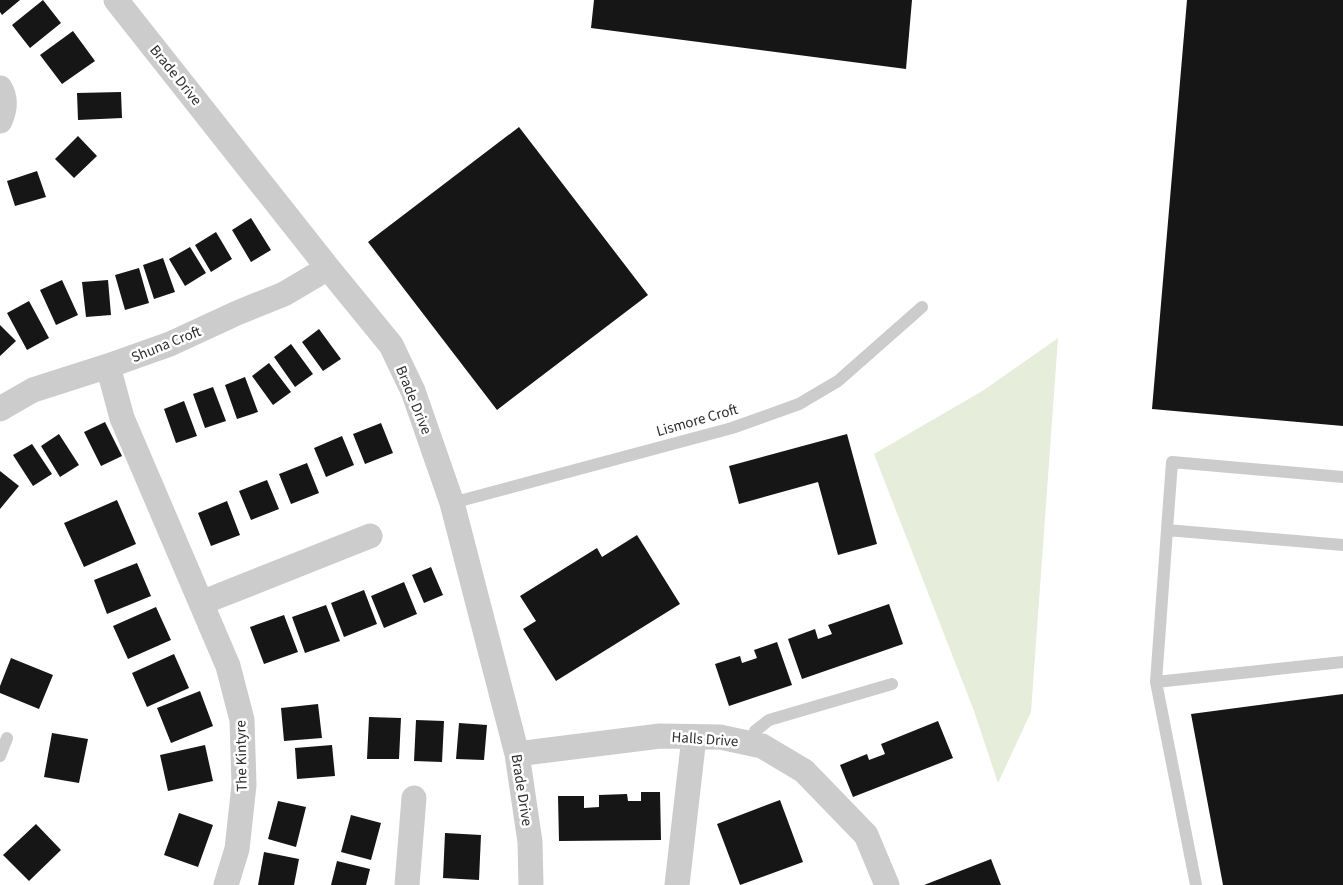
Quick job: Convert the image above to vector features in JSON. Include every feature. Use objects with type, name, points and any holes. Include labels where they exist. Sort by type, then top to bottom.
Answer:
[{"type":"street","name":"Brade Drive","points":[[116,0],[391,345],[413,392],[452,503],[517,754],[530,842],[531,885]]},
{"type":"street","points":[[0,88],[4,94],[4,112],[0,120]]},
{"type":"street","name":"Shuna Croft","points":[[0,409],[33,390],[170,344],[236,313],[284,294],[328,268]]},
{"type":"street","name":"The Kintyre","points":[[108,366],[122,418],[228,666],[242,720],[244,785],[237,849],[226,885]]},
{"type":"street","points":[[201,603],[370,536]]},
{"type":"street","name":"Halls Drive","points":[[517,754],[660,736],[720,737],[762,746],[804,770],[866,835],[887,885]]},
{"type":"street","points":[[677,885],[694,737]]},
{"type":"street","points":[[407,885],[414,798]]},
{"type":"lane","name":"Lismore Croft","points":[[452,503],[732,428],[798,404],[838,381],[922,307]]},
{"type":"lane","points":[[1196,885],[1156,682],[1172,462],[1343,476]]},
{"type":"lane","points":[[1167,530],[1343,545]]},
{"type":"lane","points":[[1156,682],[1343,662]]},
{"type":"lane","points":[[750,743],[755,731],[769,720],[892,684]]},
{"type":"lane","points":[[0,756],[7,738]]},
{"type":"green space","points":[[1058,338],[1031,712],[998,783],[974,711],[874,454],[984,390]]},
{"type":"building","points":[[0,0],[20,0],[2,15],[0,12]]},
{"type":"building","points":[[43,0],[61,23],[30,48],[12,25]]},
{"type":"building","points":[[594,0],[912,0],[906,69],[591,28]]},
{"type":"building","points":[[1187,0],[1343,0],[1343,426],[1152,409]]},
{"type":"building","points":[[73,31],[95,61],[62,84],[40,55]]},
{"type":"building","points":[[121,92],[122,118],[78,120],[77,93]]},
{"type":"building","points":[[519,127],[648,295],[497,410],[368,242]]},
{"type":"building","points":[[78,136],[97,156],[74,178],[55,159]]},
{"type":"building","points":[[37,171],[46,197],[15,206],[7,181]]},
{"type":"building","points":[[251,218],[271,250],[251,262],[232,230]]},
{"type":"building","points":[[216,232],[232,259],[211,272],[195,245]]},
{"type":"building","points":[[190,247],[206,273],[185,286],[169,259]]},
{"type":"building","points":[[163,258],[175,292],[154,299],[143,265]]},
{"type":"building","points":[[139,268],[149,303],[125,310],[115,275]]},
{"type":"building","points":[[62,280],[78,315],[56,325],[40,290]]},
{"type":"building","points":[[108,280],[111,315],[86,317],[82,282]]},
{"type":"building","points":[[29,301],[49,338],[27,350],[7,313]]},
{"type":"building","points":[[0,325],[16,341],[0,356]]},
{"type":"building","points":[[319,329],[341,359],[323,371],[302,342]]},
{"type":"building","points":[[291,344],[313,374],[295,387],[274,357]]},
{"type":"building","points":[[269,363],[291,392],[273,405],[252,376]]},
{"type":"building","points":[[245,377],[258,412],[237,419],[225,385]]},
{"type":"building","points":[[213,387],[226,421],[205,428],[193,394]]},
{"type":"building","points":[[184,401],[197,436],[176,443],[164,409]]},
{"type":"building","points":[[105,422],[122,456],[101,466],[84,432]]},
{"type":"building","points":[[381,423],[393,453],[365,464],[353,434]]},
{"type":"building","points":[[59,434],[79,465],[60,477],[41,446]]},
{"type":"building","points":[[847,434],[877,544],[838,555],[818,482],[739,504],[729,466]]},
{"type":"building","points":[[342,436],[354,465],[326,477],[314,448]]},
{"type":"building","points":[[32,444],[52,474],[33,486],[13,455]]},
{"type":"building","points":[[307,463],[319,493],[291,504],[279,474]]},
{"type":"building","points":[[0,471],[19,486],[0,509]]},
{"type":"building","points":[[267,480],[279,509],[251,520],[239,491]]},
{"type":"building","points":[[117,500],[136,544],[84,567],[64,523]]},
{"type":"building","points":[[227,501],[240,535],[211,546],[198,513]]},
{"type":"building","points":[[637,535],[680,604],[556,681],[523,629],[536,621],[520,596],[597,548],[602,557]]},
{"type":"building","points":[[137,563],[151,596],[107,614],[94,580]]},
{"type":"building","points":[[431,567],[443,595],[424,603],[412,575]]},
{"type":"building","points":[[404,582],[417,614],[384,628],[371,596]]},
{"type":"building","points":[[364,590],[377,624],[344,637],[331,603]]},
{"type":"building","points":[[889,604],[903,644],[802,679],[788,639],[815,629],[818,639],[832,634],[828,625]]},
{"type":"building","points":[[326,605],[340,641],[305,653],[292,617]]},
{"type":"building","points":[[156,607],[171,640],[128,659],[113,626]]},
{"type":"building","points":[[284,615],[298,652],[264,664],[250,627]]},
{"type":"building","points":[[777,642],[792,685],[729,706],[715,664],[740,656],[742,663],[757,658],[754,650]]},
{"type":"building","points":[[174,654],[189,688],[147,707],[132,673]]},
{"type":"building","points":[[11,658],[53,675],[39,709],[0,693],[0,686]]},
{"type":"building","points":[[200,691],[213,726],[171,743],[157,708]]},
{"type":"building","points":[[1343,694],[1343,885],[1223,885],[1191,714]]},
{"type":"building","points":[[318,704],[322,738],[284,741],[281,708]]},
{"type":"building","points":[[369,717],[401,718],[399,759],[367,759]]},
{"type":"building","points":[[416,720],[444,721],[442,762],[414,761]]},
{"type":"building","points":[[938,721],[953,758],[853,797],[840,765],[867,754],[869,760],[885,754],[881,744]]},
{"type":"building","points":[[459,723],[487,725],[484,760],[456,759]]},
{"type":"building","points":[[52,733],[88,739],[79,783],[44,777]]},
{"type":"building","points":[[205,745],[213,781],[168,791],[160,755]]},
{"type":"building","points":[[332,745],[335,776],[297,779],[295,748]]},
{"type":"building","points":[[641,792],[660,792],[661,840],[559,841],[558,796],[584,796],[584,808],[599,807],[599,795],[627,794],[628,801],[641,801]]},
{"type":"building","points":[[780,800],[803,862],[740,885],[717,824]]},
{"type":"building","points":[[278,801],[306,807],[296,847],[268,839]]},
{"type":"building","points":[[179,813],[213,825],[198,867],[164,855]]},
{"type":"building","points":[[351,815],[381,823],[371,860],[341,852]]},
{"type":"building","points":[[36,824],[61,850],[29,881],[3,855]]},
{"type":"building","points":[[445,833],[481,835],[479,880],[443,878]]},
{"type":"building","points":[[264,852],[299,859],[294,885],[258,885]]},
{"type":"building","points":[[991,859],[1001,885],[924,885]]},
{"type":"building","points":[[337,861],[370,869],[366,885],[331,885]]}]
